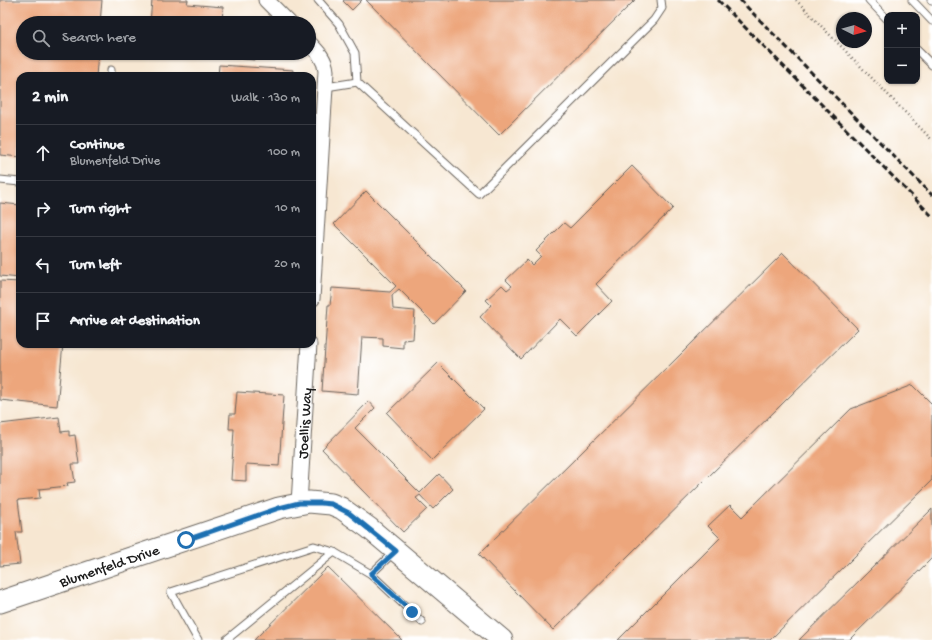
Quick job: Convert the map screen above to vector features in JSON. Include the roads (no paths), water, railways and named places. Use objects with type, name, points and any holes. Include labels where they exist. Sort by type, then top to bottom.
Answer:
[{"type":"street","points":[[266,0],[282,16]]},
{"type":"street","points":[[316,51],[326,64],[326,87],[316,238]]},
{"type":"street","name":"Joellis Way","points":[[299,503],[309,348]]},
{"type":"street","name":"Blumenfeld Drive","points":[[0,602],[299,503],[321,503],[341,508],[396,551],[502,640]]},
{"type":"lane","points":[[318,0],[339,24],[355,53],[357,82],[479,194],[654,20],[662,8],[661,0]]},
{"type":"lane","points":[[869,0],[884,16]]},
{"type":"lane","points":[[912,0],[932,22]]},
{"type":"lane","points":[[920,53],[932,65]]},
{"type":"lane","points":[[326,87],[357,82]]},
{"type":"lane","points":[[0,180],[16,182]]},
{"type":"lane","points":[[198,640],[171,592],[314,546],[334,552],[371,574],[422,622]]},
{"type":"lane","points":[[371,574],[396,551]]},
{"type":"lane","points":[[226,640],[334,552]]},
{"type":"railway","points":[[718,0],[932,216]]},
{"type":"railway","points":[[740,0],[932,195]]}]
